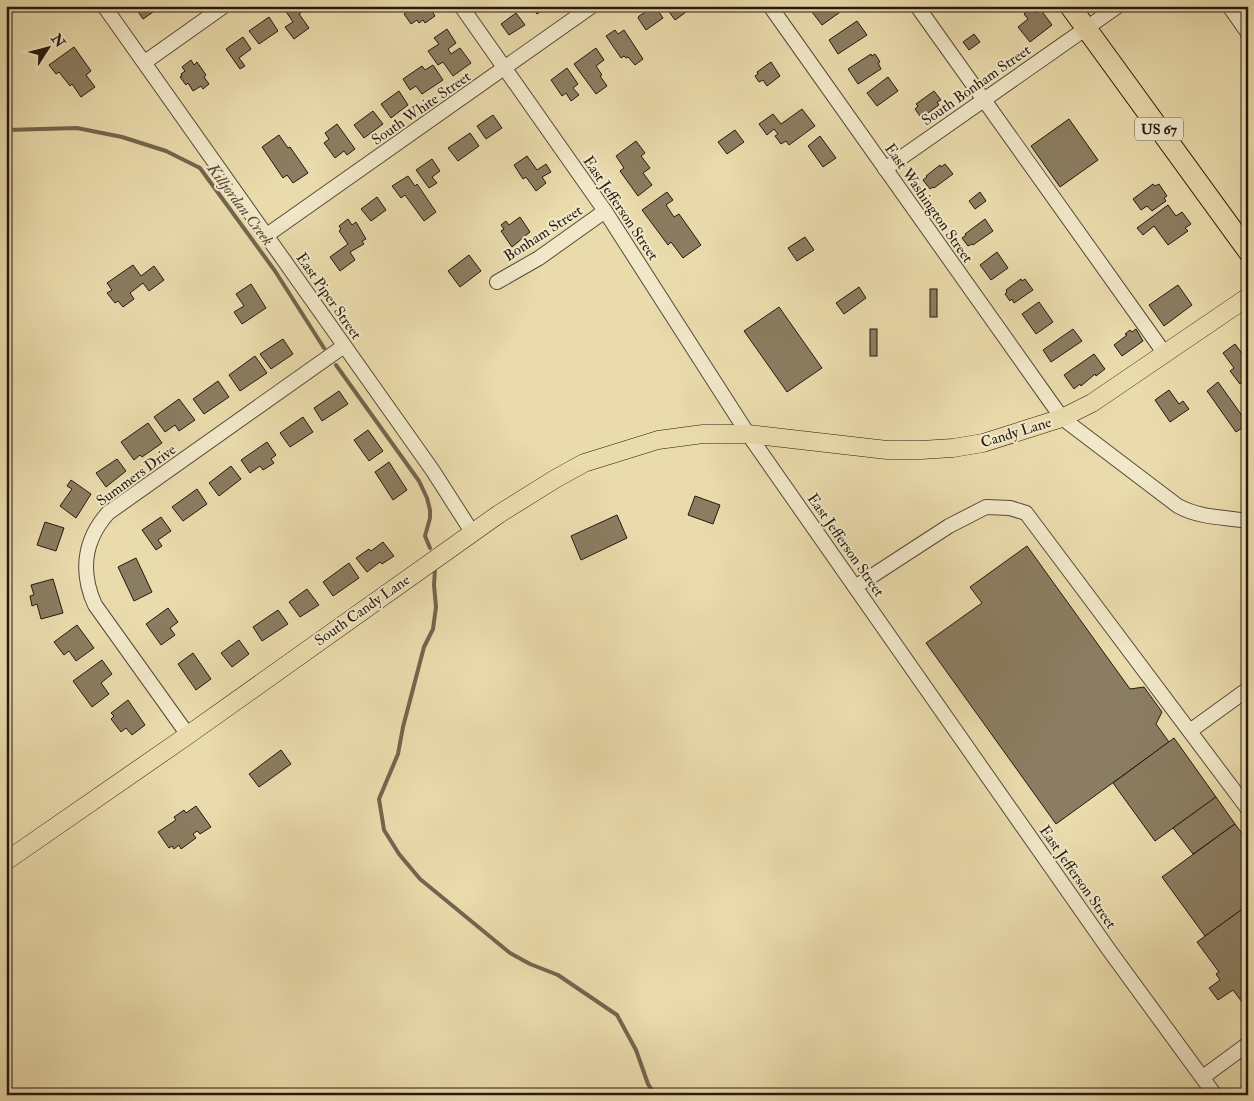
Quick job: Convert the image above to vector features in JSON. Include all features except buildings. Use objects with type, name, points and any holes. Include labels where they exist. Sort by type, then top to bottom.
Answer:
[{"type":"highway","name":"US 67","points":[[1070,6],[1248,251]]},
{"type":"main road","name":"Candy Lane","points":[[748,434],[887,450],[953,448],[983,443],[1062,418],[1106,395],[1248,297]]},
{"type":"main road","name":"South Candy Lane","points":[[6,861],[188,735],[472,532],[526,496],[584,463],[658,440],[703,434],[748,434]]},
{"type":"street","name":"East Piper Street","points":[[104,6],[433,471],[472,532]]},
{"type":"street","points":[[145,62],[224,6]]},
{"type":"street","name":"East Jefferson Street","points":[[461,6],[605,211],[748,434],[1108,950],[1215,1095]]},
{"type":"street","name":"South White Street","points":[[267,235],[592,6]]},
{"type":"street","name":"East Washington Street","points":[[770,6],[1062,418],[1188,512],[1204,516],[1248,521]]},
{"type":"street","points":[[917,6],[1166,354]]},
{"type":"street","name":"South Bonham Street","points":[[885,169],[1118,6]]},
{"type":"street","points":[[1229,6],[1248,33]]},
{"type":"street","name":"Bonham Street","points":[[497,282],[539,258],[605,211]]},
{"type":"street","name":"Summers Drive","points":[[188,735],[95,605],[86,577],[86,557],[91,538],[108,513],[344,346]]},
{"type":"street","points":[[855,587],[949,526],[986,506],[1010,508],[1026,513],[1248,809]]},
{"type":"street","points":[[1190,731],[1248,689]]},
{"type":"street","points":[[1203,1077],[1248,1044]]},
{"type":"waterway","name":"Killjordan Creek","points":[[6,130],[77,128],[122,137],[166,151],[200,168],[275,271],[324,348]]},
{"type":"waterway","name":"Killjordan Creek","points":[[336,365],[419,481],[430,510],[430,518],[425,536],[430,548]]},
{"type":"waterway","points":[[435,569],[436,607],[433,629],[424,647],[403,727],[398,754],[379,799],[384,830],[399,854],[420,879],[510,953],[530,964],[558,975],[617,1015],[636,1050],[648,1084],[655,1095]]}]
